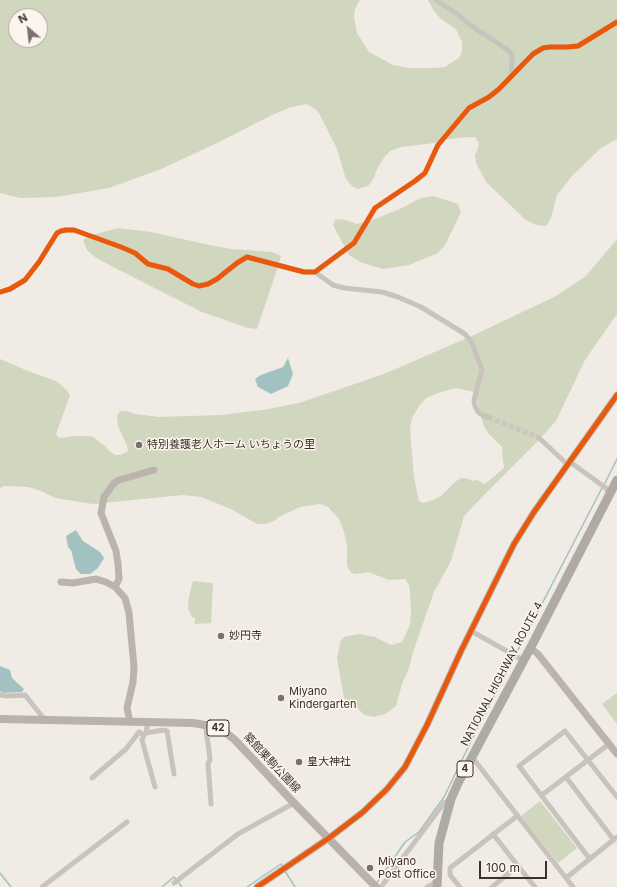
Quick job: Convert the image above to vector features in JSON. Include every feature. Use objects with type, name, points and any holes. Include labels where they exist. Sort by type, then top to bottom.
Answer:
[{"type":"highway","name":"NATIONAL HIGHWAY ROUTE 4","points":[[437,884],[439,843],[451,799],[472,757],[517,657],[530,648],[607,492],[617,482]]},
{"type":"main road","name":"築館栗駒公園線","points":[[0,719],[193,723],[205,724],[221,730],[235,740],[374,885]]},
{"type":"street","points":[[436,0],[510,52],[512,56],[511,77]]},
{"type":"street","points":[[315,272],[354,243],[375,208],[415,181],[425,172],[438,145],[469,108],[489,97],[533,54],[543,48],[578,46],[617,22]]},
{"type":"street","points":[[0,292],[10,289],[25,280],[36,267],[60,230],[74,230],[121,247],[135,253],[148,264],[168,269],[199,286],[208,284],[217,279],[247,257],[304,272],[315,272],[333,285],[344,288],[382,292],[398,297],[421,307],[465,334],[472,343],[482,370],[474,400],[475,406],[478,412],[488,417]]},
{"type":"street","points":[[257,887],[329,838],[363,812],[387,789],[405,767],[428,725],[471,631],[514,544],[534,512],[617,395]]},
{"type":"street","points":[[538,438],[569,464],[601,484],[607,492]]},
{"type":"street","points":[[115,587],[119,579],[118,564],[116,551],[101,512],[104,497],[114,483],[119,480],[154,470]]},
{"type":"street","points":[[61,582],[73,583],[96,579],[115,587],[125,598],[129,612],[134,667],[133,682],[127,708],[130,722]]},
{"type":"street","points":[[471,631],[517,657]]},
{"type":"street","points":[[530,648],[538,654],[617,754]]},
{"type":"street","points":[[0,694],[7,696],[26,695],[45,720]]},
{"type":"street","points":[[148,722],[142,740],[155,787]]},
{"type":"street","points":[[205,724],[210,760],[208,763],[211,804]]},
{"type":"street","points":[[92,778],[126,749],[138,732],[145,734],[163,730],[168,731],[174,774]]},
{"type":"street","points":[[589,858],[519,766],[565,730],[617,797]]},
{"type":"street","points":[[542,795],[609,744]]},
{"type":"street","points":[[472,757],[573,887]]},
{"type":"street","points":[[566,777],[615,838],[566,878]]},
{"type":"street","points":[[381,887],[444,803],[451,799]]},
{"type":"street","points":[[175,884],[179,879],[238,834],[294,803]]},
{"type":"street","points":[[460,887],[450,875],[450,868],[517,816]]},
{"type":"street","points":[[42,887],[127,822]]},
{"type":"street","points":[[493,834],[534,887]]},
{"type":"street","points":[[495,886],[518,866]]},
{"type":"street","points":[[428,887],[437,884]]},
{"type":"green space","points":[[0,0],[360,0],[355,9],[354,18],[357,33],[369,52],[393,65],[408,68],[434,68],[445,67],[460,57],[462,42],[456,29],[441,19],[434,11],[428,0],[617,0],[617,139],[601,148],[572,176],[557,195],[551,218],[545,226],[536,225],[526,220],[486,182],[476,163],[475,155],[479,143],[475,137],[448,139],[434,143],[401,147],[390,151],[383,159],[374,178],[368,186],[358,189],[352,186],[346,179],[337,149],[319,113],[314,108],[306,104],[289,108],[270,116],[161,169],[109,188],[56,197],[20,198],[0,193]]},
{"type":"green space","points":[[433,196],[458,204],[461,212],[445,245],[438,253],[409,265],[383,269],[360,262],[349,255],[333,225],[335,220],[342,219],[357,224],[372,220],[400,209],[421,198]]},
{"type":"green space","points":[[118,228],[151,232],[232,249],[272,252],[281,256],[257,329],[248,328],[202,312],[119,270],[95,257],[87,250],[83,240],[92,235]]},
{"type":"green space","points":[[617,239],[617,314],[585,360],[556,421],[464,516],[451,561],[434,592],[409,668],[402,684],[396,706],[385,714],[374,717],[363,714],[358,708],[344,698],[337,658],[340,642],[344,637],[360,634],[375,637],[391,645],[402,642],[410,625],[411,613],[409,585],[405,579],[389,580],[368,572],[356,574],[352,573],[347,565],[347,546],[344,532],[339,519],[328,507],[320,504],[300,507],[274,521],[266,524],[257,524],[231,509],[201,497],[183,495],[93,504],[55,498],[41,491],[28,487],[5,486],[0,488],[0,359],[56,381],[67,390],[70,395],[56,434],[58,437],[93,437],[110,452],[120,455],[128,450],[118,426],[117,416],[120,411],[159,417],[220,415],[263,410],[299,403],[384,374],[474,335],[556,296],[586,276]],"holes":[[[456,388],[475,392],[483,424],[488,433],[503,448],[504,468],[485,484],[477,480],[472,481],[461,478],[441,496],[423,503],[419,501],[414,478],[410,429],[412,418],[426,398]]]},
{"type":"green space","points":[[193,581],[213,583],[211,623],[195,624],[195,618],[192,617],[188,609],[189,596]]},
{"type":"green space","points":[[617,693],[617,724],[602,704]]},
{"type":"green space","points":[[540,801],[577,848],[558,863],[521,816]]},
{"type":"water","points":[[288,358],[293,374],[288,386],[271,394],[258,387],[255,379],[261,375],[283,367]]},
{"type":"water","points":[[76,530],[83,541],[100,552],[104,558],[98,568],[90,574],[81,574],[76,569],[71,550],[68,547],[66,536]]},
{"type":"water","points":[[0,666],[10,670],[12,678],[24,689],[22,692],[2,693],[0,691]]},
{"type":"waterway","points":[[604,485],[617,459]]},
{"type":"waterway","points":[[376,884],[405,842],[419,832],[444,797],[477,729],[602,488]]},
{"type":"waterway","points":[[247,887],[281,864],[283,867]]},
{"type":"waterway","points":[[285,871],[295,887]]},
{"type":"waterway","points":[[0,873],[11,887]]},
{"type":"waterway","points":[[162,887],[174,877],[182,887]]},
{"type":"tunnel","points":[[488,417],[538,437]]},
{"type":"cycle path","points":[[0,292],[10,289],[25,280],[39,262],[57,233],[66,230],[74,230],[121,247],[135,253],[148,264],[168,269],[199,286],[208,284],[217,279],[247,257],[304,272],[315,272],[354,243],[375,208],[425,173],[438,145],[469,108],[489,97],[499,89],[533,54],[543,48],[578,46],[617,22]]},
{"type":"cycle path","points":[[257,887],[329,838],[363,812],[387,789],[405,767],[427,725],[461,651],[514,544],[534,512],[617,395]]},
{"type":"place","name":"特別養護老人ホーム いちょうの里","points":[[139,445]]},
{"type":"place","name":"妙円寺","points":[[221,636]]},
{"type":"place","name":"Miyano Kindergarten","points":[[281,698]]},
{"type":"place","name":"皇大神社","points":[[299,762]]},
{"type":"place","name":"Miyano Post Office","points":[[370,868]]}]
